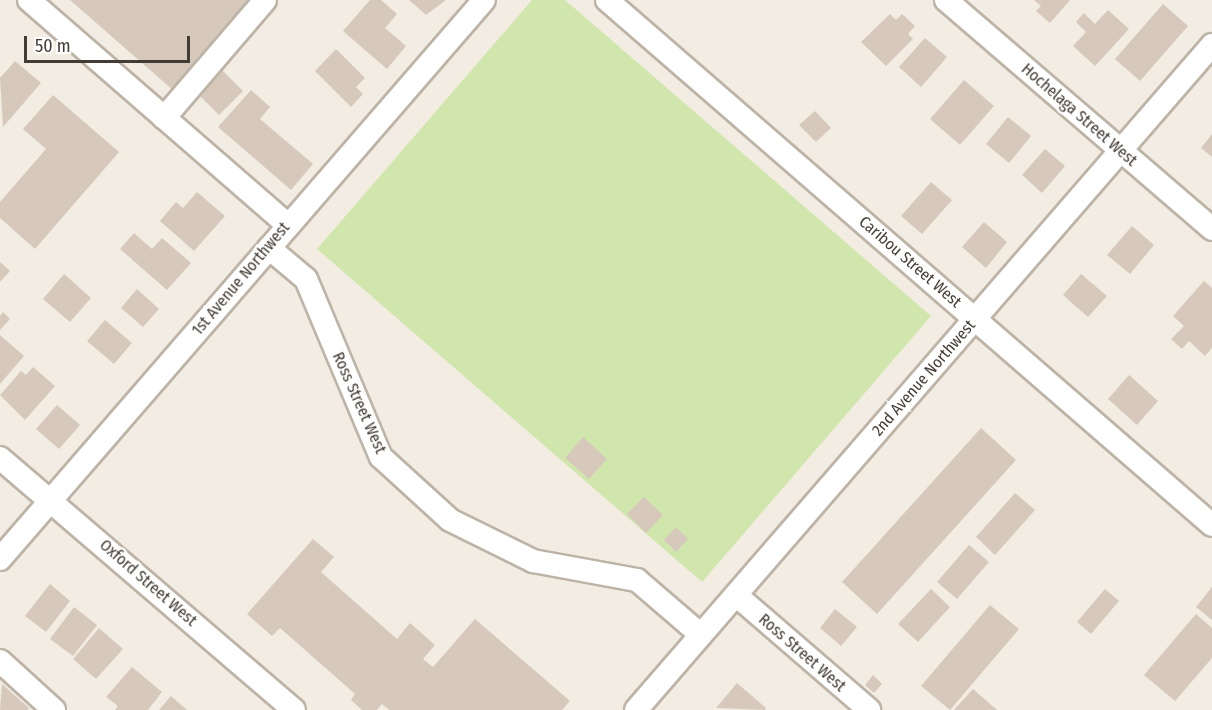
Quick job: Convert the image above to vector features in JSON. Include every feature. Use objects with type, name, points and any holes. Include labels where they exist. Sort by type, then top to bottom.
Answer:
[{"type":"street","points":[[29,0],[286,224]]},
{"type":"street","points":[[164,118],[265,0]]},
{"type":"street","name":"1st Avenue Northwest","points":[[0,559],[269,248],[286,224],[484,0]]},
{"type":"street","name":"Caribou Street West","points":[[608,0],[1212,525]]},
{"type":"street","name":"Hochelaga Street West","points":[[946,0],[1212,229]]},
{"type":"street","name":"2nd Avenue Northwest","points":[[636,710],[1212,45]]},
{"type":"street","name":"Ross Street West","points":[[269,248],[306,279],[381,457],[450,520],[533,561],[637,580],[701,635]]},
{"type":"street","name":"Oxford Street West","points":[[0,458],[289,708]]},
{"type":"street","name":"Ross Street West","points":[[736,595],[869,710]]},
{"type":"street","points":[[0,661],[54,710]]},
{"type":"green space","points":[[532,0],[565,0],[931,316],[702,582],[317,249]]},
{"type":"building","points":[[70,0],[255,0],[174,91]]},
{"type":"building","points":[[370,0],[381,0],[397,14],[385,28],[406,46],[387,69],[343,31]]},
{"type":"building","points":[[409,0],[446,0],[426,15]]},
{"type":"building","points":[[1034,0],[1070,0],[1050,23],[1036,11],[1041,6]]},
{"type":"building","points":[[1163,4],[1188,26],[1140,81],[1115,59]]},
{"type":"building","points":[[1108,10],[1129,29],[1095,66],[1073,46],[1086,32],[1076,22],[1084,13],[1095,24]]},
{"type":"building","points":[[890,14],[896,20],[902,14],[915,26],[908,34],[913,39],[886,66],[861,42]]},
{"type":"building","points":[[925,38],[947,57],[921,87],[899,67]]},
{"type":"building","points":[[336,49],[365,78],[356,87],[363,94],[351,107],[315,71]]},
{"type":"building","points":[[15,61],[41,83],[3,127],[0,78]]},
{"type":"building","points":[[220,68],[243,91],[219,115],[196,92]]},
{"type":"building","points":[[964,80],[994,106],[960,145],[930,119]]},
{"type":"building","points":[[251,90],[270,107],[260,119],[313,164],[291,190],[218,127]]},
{"type":"building","points":[[53,95],[119,152],[35,249],[0,218],[0,202],[46,149],[23,129]]},
{"type":"building","points":[[815,111],[831,128],[816,142],[799,125]]},
{"type":"building","points":[[1008,117],[1031,136],[1009,163],[986,144]]},
{"type":"building","points":[[1212,134],[1212,157],[1201,148]]},
{"type":"building","points":[[1045,149],[1065,166],[1042,193],[1022,175]]},
{"type":"building","points":[[931,182],[952,200],[922,234],[901,216]]},
{"type":"building","points":[[197,192],[225,216],[194,251],[160,221],[176,202],[183,208]]},
{"type":"building","points":[[984,222],[1007,242],[986,268],[962,247]]},
{"type":"building","points":[[1132,226],[1154,245],[1130,274],[1107,255]]},
{"type":"building","points":[[134,233],[152,249],[162,238],[191,263],[167,290],[120,249]]},
{"type":"building","points":[[0,262],[10,271],[0,282]]},
{"type":"building","points":[[64,274],[91,298],[70,322],[43,299]]},
{"type":"building","points":[[1081,274],[1107,296],[1088,317],[1063,295]]},
{"type":"building","points":[[1204,281],[1212,288],[1212,348],[1205,356],[1189,341],[1182,349],[1171,339],[1184,326],[1173,316]]},
{"type":"building","points":[[137,289],[159,309],[143,327],[121,308]]},
{"type":"building","points":[[3,312],[10,319],[0,330],[0,316]]},
{"type":"building","points":[[105,320],[132,343],[114,364],[87,341]]},
{"type":"building","points":[[0,335],[24,356],[0,384]]},
{"type":"building","points":[[33,367],[55,386],[25,420],[0,395],[21,371],[26,375]]},
{"type":"building","points":[[1129,375],[1158,401],[1137,425],[1108,399]]},
{"type":"building","points":[[57,405],[80,425],[59,449],[36,429]]},
{"type":"building","points":[[981,428],[1016,460],[877,614],[842,582]]},
{"type":"building","points":[[583,437],[607,459],[589,479],[565,458]]},
{"type":"building","points":[[1015,493],[1035,510],[995,555],[976,537]]},
{"type":"building","points":[[644,497],[663,515],[646,533],[627,514]]},
{"type":"building","points":[[676,527],[688,539],[676,552],[664,540]]},
{"type":"building","points":[[313,539],[334,557],[321,572],[397,639],[410,623],[435,645],[423,659],[433,667],[475,619],[570,701],[562,710],[389,710],[382,704],[377,710],[362,710],[351,700],[355,694],[280,628],[272,636],[247,614]]},
{"type":"building","points":[[969,545],[989,562],[957,599],[937,582]]},
{"type":"building","points":[[50,584],[70,601],[46,632],[25,616]]},
{"type":"building","points":[[1212,587],[1212,620],[1196,607]]},
{"type":"building","points":[[931,589],[950,607],[918,642],[898,624]]},
{"type":"building","points":[[1105,589],[1119,601],[1091,634],[1077,622]]},
{"type":"building","points":[[990,605],[1019,629],[950,710],[921,686]]},
{"type":"building","points":[[74,607],[97,625],[73,656],[50,639]]},
{"type":"building","points":[[835,609],[857,627],[841,646],[820,628]]},
{"type":"building","points":[[1196,614],[1212,628],[1212,658],[1175,701],[1144,675]]},
{"type":"building","points":[[99,628],[123,649],[96,679],[73,659]]},
{"type":"building","points":[[132,667],[162,692],[148,710],[115,710],[118,706],[106,697]]},
{"type":"building","points":[[873,675],[882,684],[874,693],[865,685]]},
{"type":"building","points":[[737,683],[766,708],[765,710],[716,708]]},
{"type":"building","points":[[2,684],[29,708],[28,710],[0,710]]},
{"type":"building","points":[[973,689],[997,710],[954,710]]},
{"type":"building","points":[[171,696],[187,710],[159,710]]}]
